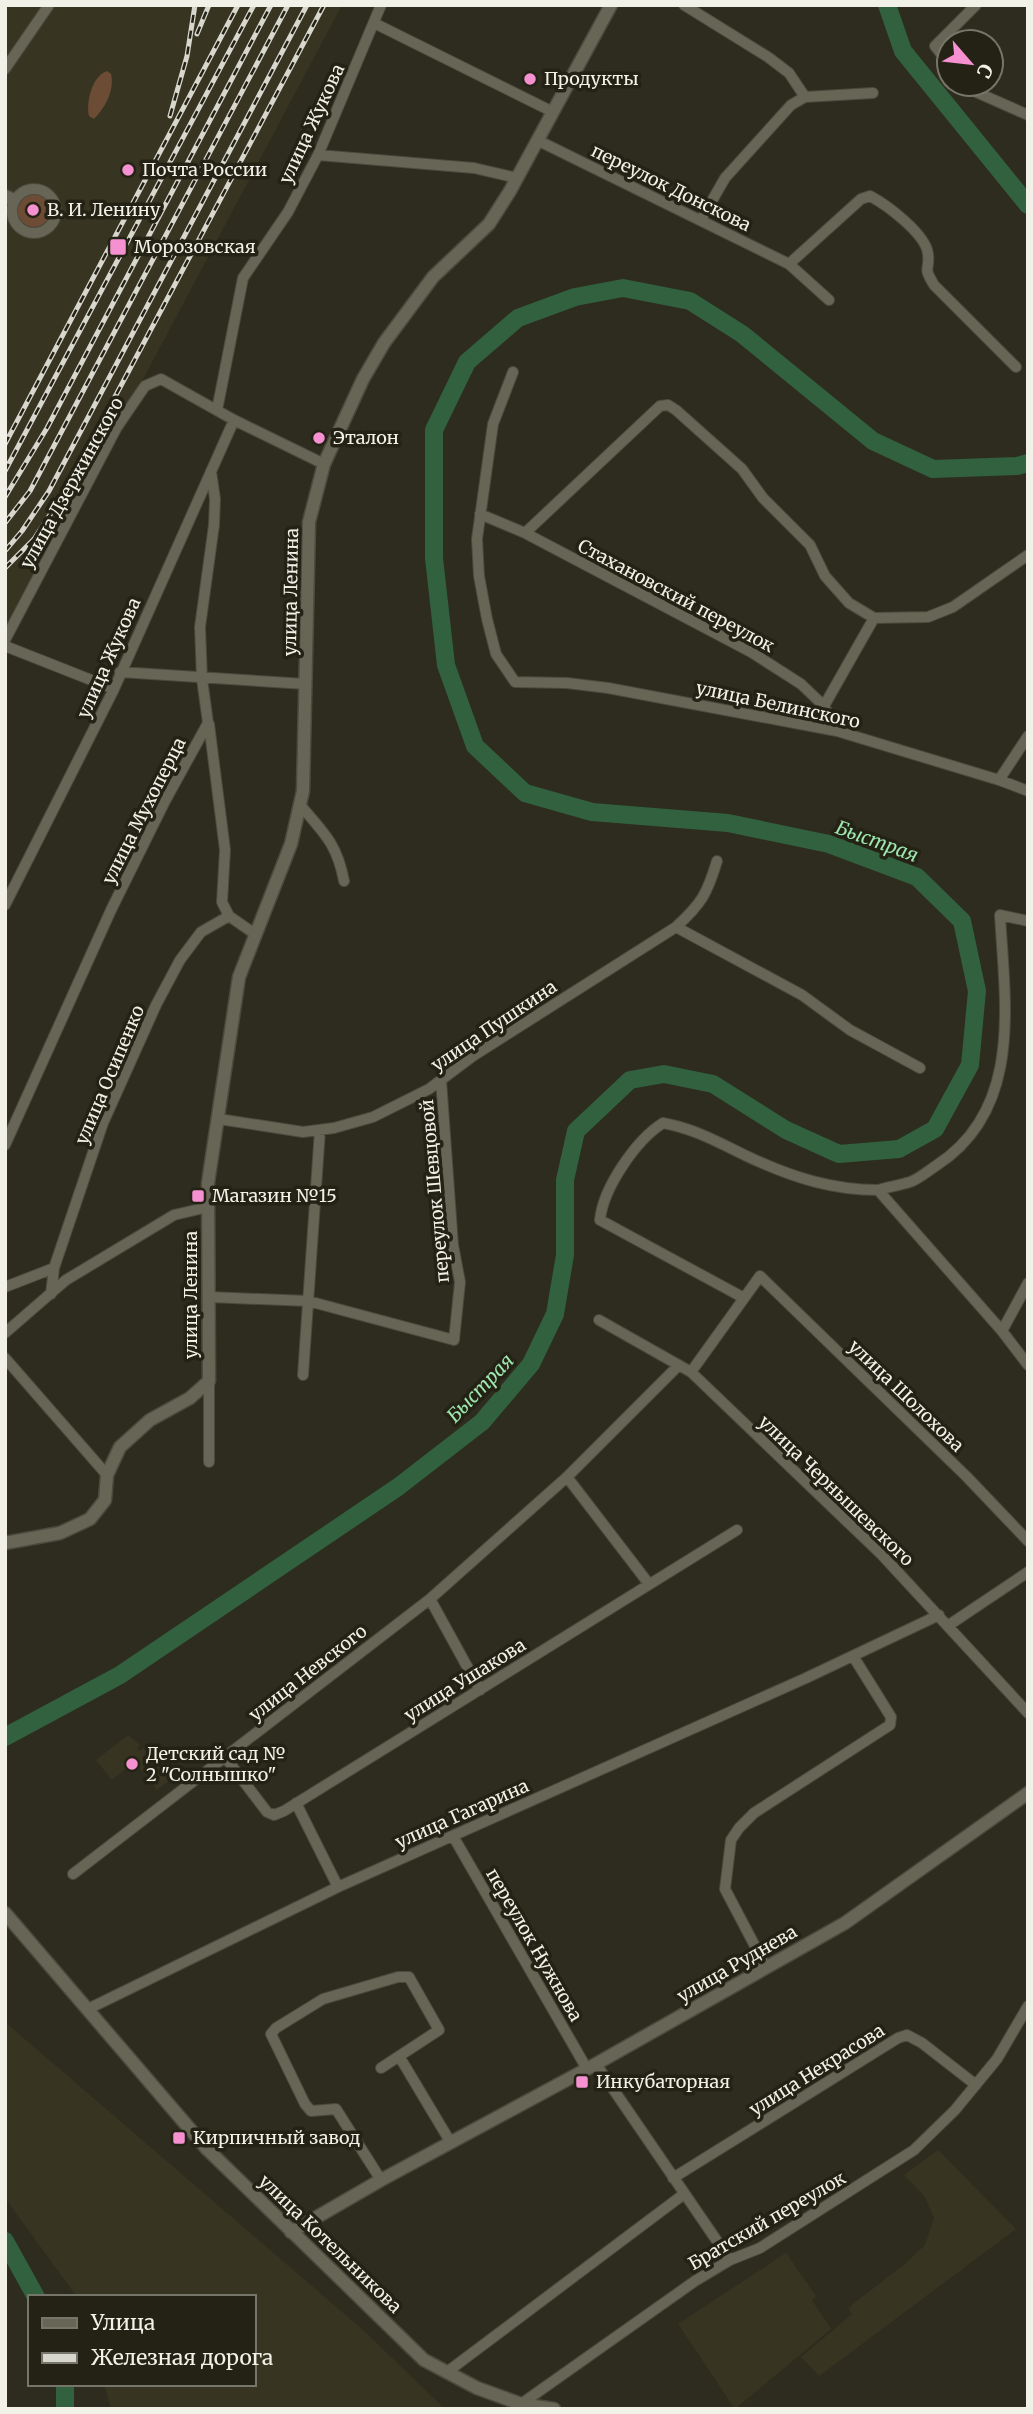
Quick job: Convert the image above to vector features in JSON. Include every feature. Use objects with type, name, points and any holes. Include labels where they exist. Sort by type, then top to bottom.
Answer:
[{"type":"street","points":[[5,69],[49,5]]},
{"type":"street","name":"улица Жукова","points":[[217,410],[243,278],[288,212],[318,155],[381,5]]},
{"type":"street","name":"улица Ленина","points":[[209,1462],[208,1183],[239,977],[291,844],[300,805],[305,752],[309,522],[324,464],[363,379],[384,343],[433,277],[489,224],[539,141],[611,5]]},
{"type":"street","points":[[953,28],[976,5]]},
{"type":"street","points":[[688,6],[768,57],[789,74],[805,97]]},
{"type":"street","points":[[374,23],[554,112]]},
{"type":"street","points":[[701,220],[725,177],[791,105],[805,97],[873,93]]},
{"type":"street","points":[[990,98],[1028,115]]},
{"type":"street","name":"переулок Донскова","points":[[539,141],[789,264],[829,300]]},
{"type":"street","points":[[318,155],[474,168],[517,178]]},
{"type":"street","points":[[33,188],[45,191],[53,199],[57,210],[54,222],[46,230],[35,234],[23,231],[15,223],[10,198],[33,188]]},
{"type":"street","points":[[789,264],[860,199],[870,196],[881,202],[923,239],[928,254],[926,271],[934,285],[1016,367]]},
{"type":"street","points":[[480,514],[492,424],[513,372]]},
{"type":"street","name":"улица Дзержинского","points":[[5,640],[117,428],[145,386],[161,379],[217,410]]},
{"type":"street","points":[[525,533],[660,406],[668,405],[742,469],[763,498],[810,545],[825,576],[849,603],[874,618],[928,617],[953,607],[1028,555]]},
{"type":"street","points":[[217,410],[324,464]]},
{"type":"street","name":"улица Жукова","points":[[5,905],[114,689],[234,420]]},
{"type":"street","points":[[211,471],[215,499],[200,627],[202,679],[225,850],[222,902],[229,916],[255,934]]},
{"type":"street","name":"Стахановский переулок","points":[[480,514],[525,533],[751,652],[801,684],[824,706],[837,731]]},
{"type":"street","name":"улица Белинского","points":[[480,514],[478,564],[487,619],[496,654],[515,682],[567,683],[608,688],[837,731],[1028,791]]},
{"type":"street","points":[[824,706],[874,618]]},
{"type":"street","points":[[5,646],[114,689]]},
{"type":"street","points":[[120,672],[306,684]]},
{"type":"street","name":"улица Мухоперца","points":[[5,1145],[111,909],[208,723]]},
{"type":"street","points":[[999,780],[1028,736]]},
{"type":"street","points":[[300,805],[328,837],[339,858],[344,881]]},
{"type":"street","name":"улица Пушкина","points":[[219,1119],[303,1132],[320,1130],[373,1117],[429,1089],[473,1056],[676,927],[708,892],[718,861]]},
{"type":"street","points":[[691,1372],[744,1298],[600,1220],[601,1206],[638,1145],[651,1130],[663,1123],[682,1126],[715,1139],[754,1159],[820,1185],[878,1190],[912,1181],[948,1158],[969,1140],[985,1115],[997,1087],[1003,1061],[1005,1010],[1000,915],[1028,921]]},
{"type":"street","name":"улица Осипенко","points":[[51,1294],[54,1268],[103,1123],[156,1005],[180,960],[201,932],[229,916]]},
{"type":"street","points":[[676,927],[802,995],[850,1030],[920,1068]]},
{"type":"street","name":"переулок Шевцовой","points":[[308,1301],[454,1340],[460,1282],[453,1245],[441,1080]]},
{"type":"street","points":[[303,1375],[320,1130]]},
{"type":"street","points":[[878,1190],[1002,1331],[1028,1365]]},
{"type":"street","points":[[5,1333],[66,1280],[174,1215],[208,1207]]},
{"type":"street","points":[[5,1287],[54,1268]]},
{"type":"street","name":"улица Шолохова","points":[[744,1298],[760,1276],[967,1477],[1028,1541]]},
{"type":"street","points":[[1002,1331],[1028,1283]]},
{"type":"street","points":[[209,1297],[308,1301]]},
{"type":"street","name":"улица Чернышевского","points":[[599,1320],[691,1372],[882,1555],[1028,1713]]},
{"type":"street","points":[[5,1357],[107,1475]]},
{"type":"street","name":"улица Невского","points":[[73,1874],[430,1599],[567,1478],[679,1365]]},
{"type":"street","points":[[5,1543],[60,1533],[90,1519],[104,1500],[107,1475],[120,1447],[150,1420],[190,1398],[209,1381]]},
{"type":"street","points":[[567,1478],[649,1584]]},
{"type":"street","name":"улица Ушакова","points":[[225,1757],[267,1812],[274,1815],[737,1530]]},
{"type":"street","points":[[949,1625],[1028,1572]]},
{"type":"street","points":[[430,1599],[480,1690]]},
{"type":"street","name":"улица Гагарина","points":[[88,2009],[338,1887],[939,1615]]},
{"type":"street","points":[[766,1967],[725,1889],[731,1840],[754,1813],[890,1725],[891,1717],[853,1656]]},
{"type":"street","name":"улица Руднева","points":[[291,2232],[381,2180],[592,2067],[845,1923],[1028,1793]]},
{"type":"street","points":[[296,1803],[338,1887]]},
{"type":"street","name":"переулок Нужнова","points":[[453,1836],[592,2067],[730,2260]]},
{"type":"street","name":"улица Котельникова","points":[[5,1913],[207,2149],[424,2360],[477,2388],[521,2404],[554,2409]]},
{"type":"street","points":[[381,2068],[439,2031],[409,1977],[398,1977],[323,1999],[276,2028],[271,2034],[305,2104],[311,2111],[336,2109],[381,2180]]},
{"type":"street","name":"Братский переулок","points":[[521,2404],[695,2281],[730,2260],[760,2248],[914,2150],[955,2110],[997,2059],[1028,2006]]},
{"type":"street","name":"улица Некрасова","points":[[673,2178],[898,2038],[907,2035],[922,2043],[976,2085]]},
{"type":"street","points":[[399,2056],[451,2143]]},
{"type":"street","points":[[447,2372],[684,2194]]},
{"type":"shaded area","points":[[5,5],[342,5],[5,639]]},
{"type":"shaded area","points":[[107,71],[112,80],[110,92],[102,110],[94,119],[89,116],[89,97],[97,78]]},
{"type":"shaded area","points":[[34,193],[46,198],[51,210],[46,222],[34,227],[22,222],[17,210],[22,198]]},
{"type":"shaded area","name":"Детский сад № 2 \"Солнышко\"","points":[[128,1735],[140,1745],[137,1748],[139,1751],[147,1746],[156,1756],[160,1754],[166,1763],[163,1765],[173,1778],[157,1790],[139,1767],[134,1770],[130,1765],[112,1780],[96,1760]]},
{"type":"shaded area","points":[[5,2022],[363,2330],[445,2409],[111,2409],[105,2386],[256,2386],[256,2295],[76,2295],[5,2198]]},
{"type":"shaded area","points":[[938,2150],[1016,2229],[819,2376],[801,2357],[852,2314],[848,2308],[925,2245],[934,2218],[925,2197],[904,2175]]},
{"type":"shaded area","points":[[786,2253],[816,2296],[812,2300],[831,2329],[735,2409],[678,2324]]},
{"type":"waterway","name":"Быстрая","points":[[887,5],[903,51],[1028,205]]},
{"type":"waterway","name":"Быстрая","points":[[5,1737],[120,1675],[398,1487],[482,1422],[531,1364],[555,1314],[565,1255],[565,1180],[576,1131],[630,1080],[664,1074],[713,1084],[786,1130],[839,1154],[899,1149],[935,1129],[970,1065],[977,991],[962,921],[917,877],[829,844],[728,823],[592,812],[525,793],[475,746],[446,665],[434,558],[434,430],[467,362],[518,318],[575,297],[623,288],[690,301],[742,334],[873,441],[933,469],[1017,466],[1028,463]]},
{"type":"waterway","name":"Быстрая","points":[[5,2241],[35,2295]]},
{"type":"waterway","name":"Быстрая","points":[[65,2386],[65,2409]]},
{"type":"railway","points":[[170,116],[187,56],[195,5]]},
{"type":"railway","points":[[197,34],[209,5]]},
{"type":"railway","points":[[5,444],[238,5]]},
{"type":"railway","points":[[5,471],[254,5]]},
{"type":"railway","points":[[5,497],[47,428],[271,5]]},
{"type":"railway","points":[[5,523],[30,491],[288,5]]},
{"type":"railway","points":[[5,551],[49,491],[307,5]]},
{"type":"railway","points":[[5,568],[34,539],[61,498],[324,5]]},
{"type":"place","name":"Продукты","points":[[530,79]]},
{"type":"place","name":"Почта России","points":[[128,170]]},
{"type":"place","name":"В. И. Ленину","points":[[33,210]]},
{"type":"place","name":"Морозовская","points":[[118,247]]},
{"type":"place","name":"Эталон","points":[[319,438]]},
{"type":"place","name":"Магазин №15","points":[[198,1196]]},
{"type":"place","name":"Детский сад № 2 \"Солнышко\"","points":[[132,1764]]},
{"type":"place","name":"Инкубаторная","points":[[582,2082]]},
{"type":"place","name":"Кирпичный завод","points":[[179,2138]]}]
